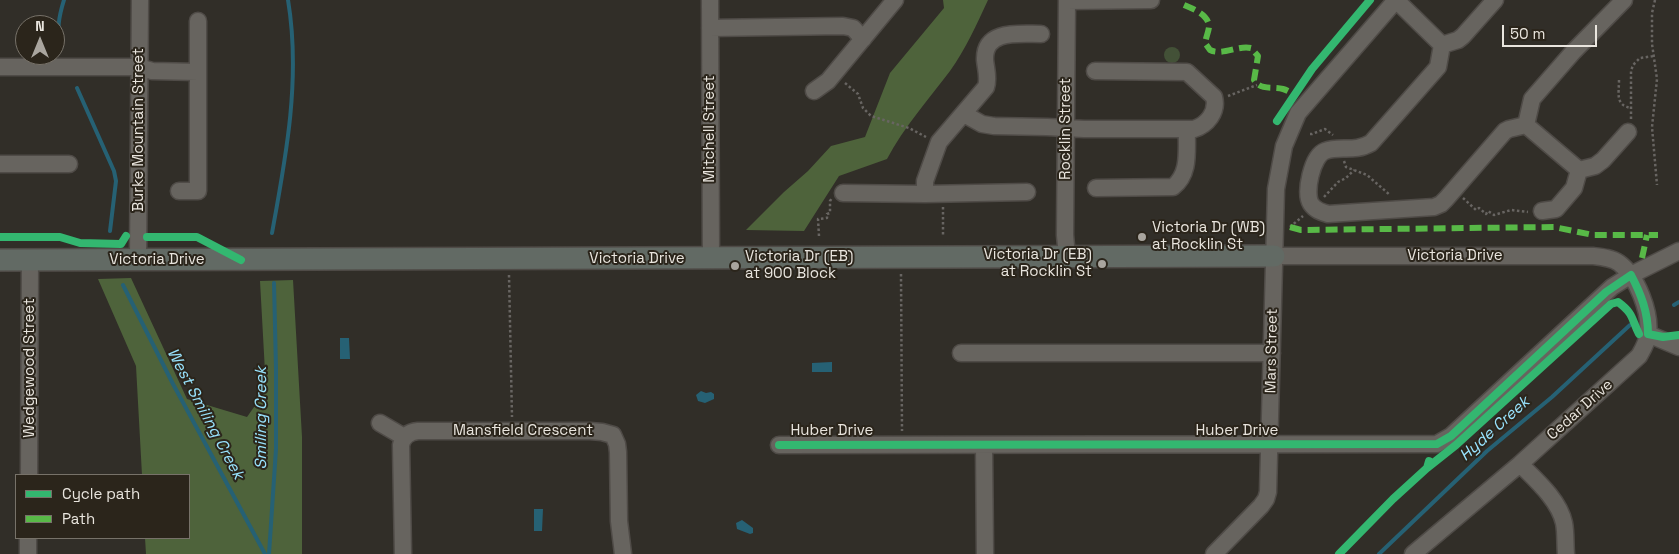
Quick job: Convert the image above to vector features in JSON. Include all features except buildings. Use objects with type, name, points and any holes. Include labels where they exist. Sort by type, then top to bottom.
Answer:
[{"type":"main road","name":"Victoria Drive","points":[[0,260],[1274,256]]},
{"type":"street","name":"Burke Mountain Street","points":[[138,260],[140,0]]},
{"type":"street","name":"Mitchell Street","points":[[710,0],[711,258]]},
{"type":"street","points":[[814,91],[828,82],[895,0]]},
{"type":"street","points":[[1067,1],[1151,0]]},
{"type":"street","points":[[1274,256],[1276,189],[1284,146],[1298,113],[1396,0],[1442,45]]},
{"type":"street","points":[[1442,45],[1458,40],[1463,36],[1495,0]]},
{"type":"street","points":[[1526,125],[1532,99],[1573,52],[1624,0]]},
{"type":"street","name":"Rocklin Street","points":[[1067,1],[1065,234],[1067,257]]},
{"type":"street","points":[[179,191],[198,191],[198,21]]},
{"type":"street","points":[[710,28],[843,26],[853,28],[863,39]]},
{"type":"street","points":[[925,194],[925,181],[939,142],[986,87],[988,77],[985,55],[988,46],[999,36],[1041,34]]},
{"type":"street","points":[[1442,45],[1438,67],[1371,143],[1356,149],[1330,149],[1323,151],[1318,156],[1314,162],[1308,192],[1308,198],[1314,208],[1328,214],[1434,207],[1441,204],[1505,131],[1526,125]]},
{"type":"street","points":[[0,67],[140,67],[152,71],[198,72]]},
{"type":"street","points":[[964,114],[988,126],[1084,129],[1194,129],[1206,124],[1216,102],[1187,72],[1095,71]]},
{"type":"street","points":[[1526,125],[1578,170]]},
{"type":"street","points":[[1096,188],[1173,187],[1181,180],[1186,167],[1187,129]]},
{"type":"street","points":[[1578,170],[1595,166],[1603,160],[1628,132]]},
{"type":"street","points":[[0,164],[69,164]]},
{"type":"street","points":[[1542,211],[1556,209],[1574,188],[1578,170]]},
{"type":"street","points":[[836,197],[1027,192]]},
{"type":"street","points":[[1679,251],[1631,275],[1643,300],[1648,334],[1679,347]]},
{"type":"street","name":"Victoria Drive","points":[[1274,256],[1458,263],[1599,257],[1615,261],[1631,275]]},
{"type":"street","name":"Mars Street","points":[[1214,554],[1261,506],[1266,499],[1269,486],[1274,256]]},
{"type":"street","name":"Wedgewood Street","points":[[29,474],[30,260]]},
{"type":"street","name":"Huber Drive","points":[[778,445],[1434,444],[1443,442],[1606,292],[1631,275]]},
{"type":"street","name":"Cedar Drive","points":[[1413,554],[1520,464],[1631,364],[1643,350],[1648,334]]},
{"type":"street","points":[[961,352],[1272,353]]},
{"type":"street","points":[[380,423],[404,437],[401,446],[403,554]]},
{"type":"street","name":"Mansfield Crescent","points":[[404,437],[418,430],[590,431],[613,435],[618,452],[619,521],[623,554]]},
{"type":"street","points":[[984,446],[985,554]]},
{"type":"street","points":[[1520,464],[1557,507],[1563,521],[1566,554]]},
{"type":"street","points":[[28,539],[28,554]]},
{"type":"path","points":[[1655,0],[1652,33],[1657,79],[1652,127],[1657,185]]},
{"type":"path","points":[[1628,132],[1632,108],[1631,71],[1633,65],[1643,56],[1654,56]]},
{"type":"path","points":[[835,74],[858,94],[863,108],[871,116],[903,125],[939,142]]},
{"type":"path","points":[[1618,80],[1619,102],[1632,108]]},
{"type":"path","points":[[1216,102],[1257,85]]},
{"type":"path","points":[[1343,156],[1346,168],[1367,175],[1391,196]]},
{"type":"path","points":[[1322,199],[1338,182],[1346,178],[1354,170]]},
{"type":"path","points":[[1381,197],[1398,196],[1414,208]]},
{"type":"path","points":[[819,236],[818,219],[827,218],[827,214],[830,213],[836,197]]},
{"type":"path","points":[[1467,201],[1476,210],[1478,208],[1486,214],[1488,211],[1494,215],[1511,210],[1523,212],[1542,211]]},
{"type":"path","points":[[943,205],[943,236]]},
{"type":"path","points":[[1290,227],[1309,210]]},
{"type":"path","points":[[901,258],[902,445]]},
{"type":"path","points":[[510,278],[512,431]]},
{"type":"green space","points":[[943,0],[988,0],[971,37],[950,71],[909,125],[887,159],[839,176],[804,231],[746,230],[808,171],[831,146],[865,137],[890,73],[944,8]]},
{"type":"green space","points":[[1172,47],[1180,55],[1172,63],[1164,55]]},
{"type":"green space","points":[[131,278],[187,399],[247,417],[266,390],[260,281],[293,280],[302,437],[302,554],[146,554],[145,539],[190,539],[190,474],[142,474],[136,366],[98,279]]},
{"type":"water","points":[[340,338],[349,338],[350,359],[340,359]]},
{"type":"water","points":[[832,362],[832,372],[812,372],[812,363]]},
{"type":"water","points":[[701,391],[711,392],[714,394],[714,399],[705,403],[698,401],[696,395]]},
{"type":"water","points":[[534,509],[543,509],[542,531],[534,531]]},
{"type":"water","points":[[742,520],[753,528],[753,533],[750,534],[737,529],[736,523]]},
{"type":"waterway","name":"West Smiling Creek","points":[[60,15],[64,0]]},
{"type":"waterway","name":"Smiling Creek","points":[[272,233],[287,146],[292,88],[292,29],[288,0]]},
{"type":"waterway","name":"West Smiling Creek","points":[[77,88],[114,171],[116,181],[110,231]]},
{"type":"waterway","name":"Smiling Creek","points":[[269,554],[276,449],[274,283]]},
{"type":"waterway","name":"West Smiling Creek","points":[[123,285],[173,384],[265,554]]},
{"type":"waterway","name":"Hyde Creek","points":[[1674,305],[1679,302]]},
{"type":"waterway","name":"Hyde Creek","points":[[1379,554],[1487,451],[1552,397],[1630,325]]},
{"type":"marked path","points":[[1184,5],[1200,12],[1206,18],[1209,30],[1205,43],[1210,50],[1220,52],[1246,47],[1251,48],[1258,56],[1254,80],[1260,86],[1283,89],[1294,94]]},
{"type":"marked path","points":[[1290,227],[1301,230],[1554,227],[1593,235],[1658,235]]},
{"type":"marked path","points":[[1642,258],[1647,235]]},
{"type":"cycle path","points":[[1277,121],[1312,69],[1370,0]]},
{"type":"cycle path","points":[[0,237],[60,237],[80,243],[121,244],[126,236]]},
{"type":"cycle path","points":[[147,237],[197,237],[241,260]]},
{"type":"cycle path","points":[[779,445],[1437,444],[1451,436],[1606,292],[1631,275],[1643,303],[1647,318],[1648,334],[1663,337],[1679,335]]},
{"type":"cycle path","points":[[1427,468],[1456,445],[1611,304],[1618,302],[1627,310],[1632,316],[1639,334]]},
{"type":"cycle path","points":[[1339,554],[1393,499],[1427,468],[1429,461]]},
{"type":"place","name":"Victoria Dr (WB) at Rocklin St","points":[[1142,237]]},
{"type":"place","name":"Victoria Dr (EB) at Rocklin St","points":[[1102,264]]},
{"type":"place","name":"Victoria Dr (EB) at 900 Block","points":[[735,266]]}]
